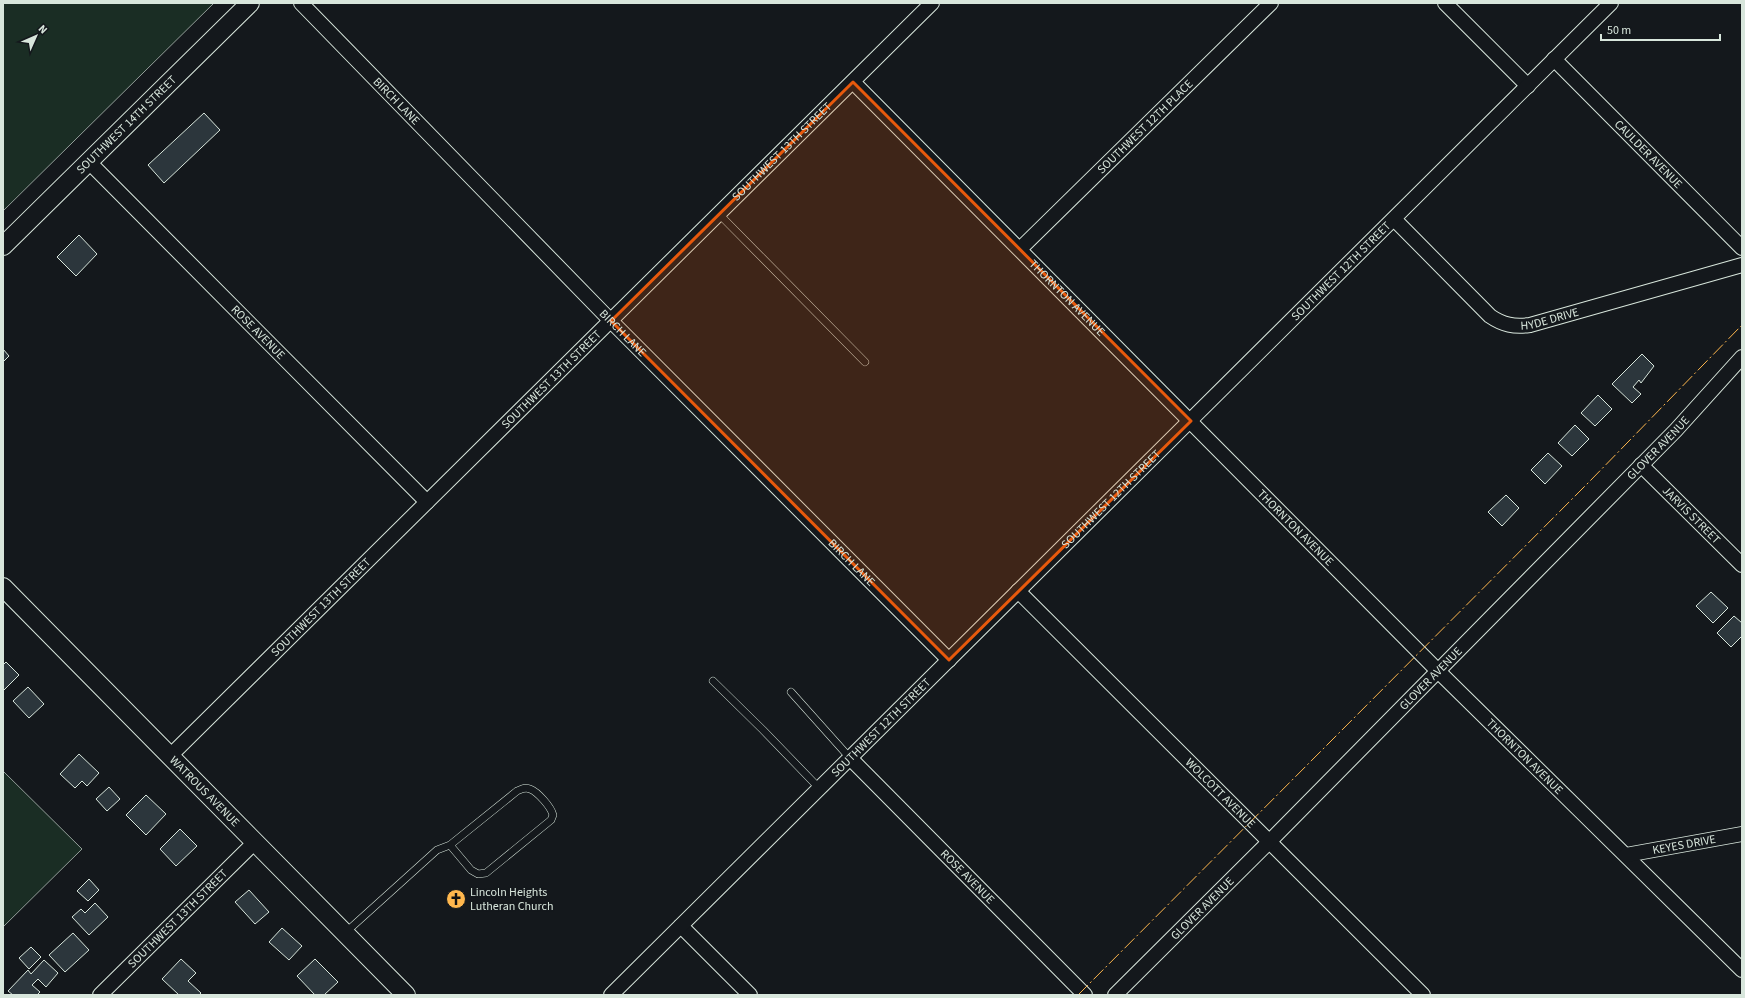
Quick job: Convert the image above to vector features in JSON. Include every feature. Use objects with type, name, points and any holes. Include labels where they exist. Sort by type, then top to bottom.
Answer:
[{"type":"street","name":"SOUTHWEST 14TH STREET","points":[[3,246],[250,3]]},
{"type":"street","name":"BIRCH LANE","points":[[301,3],[611,321],[949,660]]},
{"type":"street","name":"SOUTHWEST 13TH STREET","points":[[170,756],[932,3]]},
{"type":"street","name":"SOUTHWEST 12TH PLACE","points":[[1020,250],[1270,3]]},
{"type":"street","points":[[1445,3],[1528,86]]},
{"type":"street","name":"SOUTHWEST 12TH STREET","points":[[611,995],[1611,3]]},
{"type":"street","name":"CAULDER AVENUE","points":[[1554,59],[1742,248]]},
{"type":"street","name":"THORNTON AVENUE","points":[[853,82],[1438,671],[1742,970]]},
{"type":"street","name":"ROSE AVENUE","points":[[89,162],[427,502]]},
{"type":"street","name":"HYDE DRIVE","points":[[1394,219],[1490,316],[1502,324],[1516,327],[1530,326],[1742,265]]},
{"type":"street","name":"GLOVER AVENUE","points":[[1115,995],[1270,841],[1641,465],[1742,358]]},
{"type":"street","name":"JARVIS STREET","points":[[1641,465],[1742,565]]},
{"type":"street","name":"WATROUS AVENUE","points":[[3,587],[406,995]]},
{"type":"street","name":"WOLCOTT AVENUE","points":[[1018,591],[1423,995]]},
{"type":"street","name":"ROSE AVENUE","points":[[850,758],[1085,995]]},
{"type":"street","name":"KEYES DRIVE","points":[[1626,855],[1742,834]]},
{"type":"street","name":"SOUTHWEST 13TH STREET","points":[[100,995],[255,842]]},
{"type":"street","points":[[681,926],[750,995]]},
{"type":"lane","points":[[719,214],[865,362]]},
{"type":"lane","points":[[714,681],[819,788]]},
{"type":"lane","points":[[791,692],[850,758]]},
{"type":"lane","points":[[345,933],[437,850],[450,846],[517,791],[524,788],[532,789],[552,809],[553,815],[551,820],[486,873],[478,874],[471,870],[450,846]]},
{"type":"highlighted area","points":[[853,82],[1191,421],[949,660],[611,321]]},
{"type":"green space","points":[[3,3],[214,3],[3,211]]},
{"type":"green space","points":[[3,771],[82,849],[3,927]]},
{"type":"building","points":[[204,113],[220,130],[164,183],[148,165]]},
{"type":"building","points":[[79,235],[97,254],[76,276],[57,257]]},
{"type":"building","points":[[3,349],[9,356],[3,362]]},
{"type":"building","points":[[1642,354],[1654,366],[1641,383],[1639,380],[1633,387],[1641,394],[1632,403],[1612,384]]},
{"type":"building","points":[[1598,395],[1612,409],[1595,426],[1581,413]]},
{"type":"building","points":[[1575,425],[1589,439],[1572,456],[1558,443]]},
{"type":"building","points":[[1548,453],[1562,466],[1545,484],[1531,470]]},
{"type":"building","points":[[1506,495],[1519,508],[1502,526],[1488,512]]},
{"type":"building","points":[[1711,592],[1728,608],[1713,623],[1696,606]]},
{"type":"building","points":[[1734,616],[1742,623],[1742,636],[1731,647],[1717,633]]},
{"type":"building","points":[[6,662],[19,675],[3,691],[3,665]]},
{"type":"building","points":[[28,687],[44,704],[29,718],[13,701]]},
{"type":"building","points":[[79,754],[99,773],[87,786],[82,781],[75,788],[60,774]]},
{"type":"building","points":[[109,787],[120,799],[107,811],[96,799]]},
{"type":"building","points":[[146,795],[166,814],[146,835],[126,815]]},
{"type":"building","points":[[180,829],[197,846],[176,866],[160,849]]},
{"type":"building","points":[[89,879],[99,890],[88,901],[77,891]]},
{"type":"building","points":[[249,890],[269,912],[255,924],[235,902]]},
{"type":"building","points":[[95,903],[108,917],[89,935],[72,917],[81,909],[85,913]]},
{"type":"building","points":[[282,928],[302,946],[289,960],[269,942]]},
{"type":"building","points":[[73,933],[89,950],[65,972],[49,955]]},
{"type":"building","points":[[31,947],[41,957],[29,969],[19,958]]},
{"type":"building","points":[[181,959],[196,973],[188,981],[201,993],[199,995],[179,995],[162,979]]},
{"type":"building","points":[[315,959],[338,982],[324,995],[315,995],[297,976]]},
{"type":"building","points":[[44,960],[58,973],[46,987],[38,979],[32,985],[40,992],[37,995],[13,995],[8,991],[28,970],[31,974]]},
{"type":"power","points":[[1078,995],[1590,481],[1742,325]]},
{"type":"place","name":"Lincoln Heights Lutheran Church","points":[[456,899]]}]
